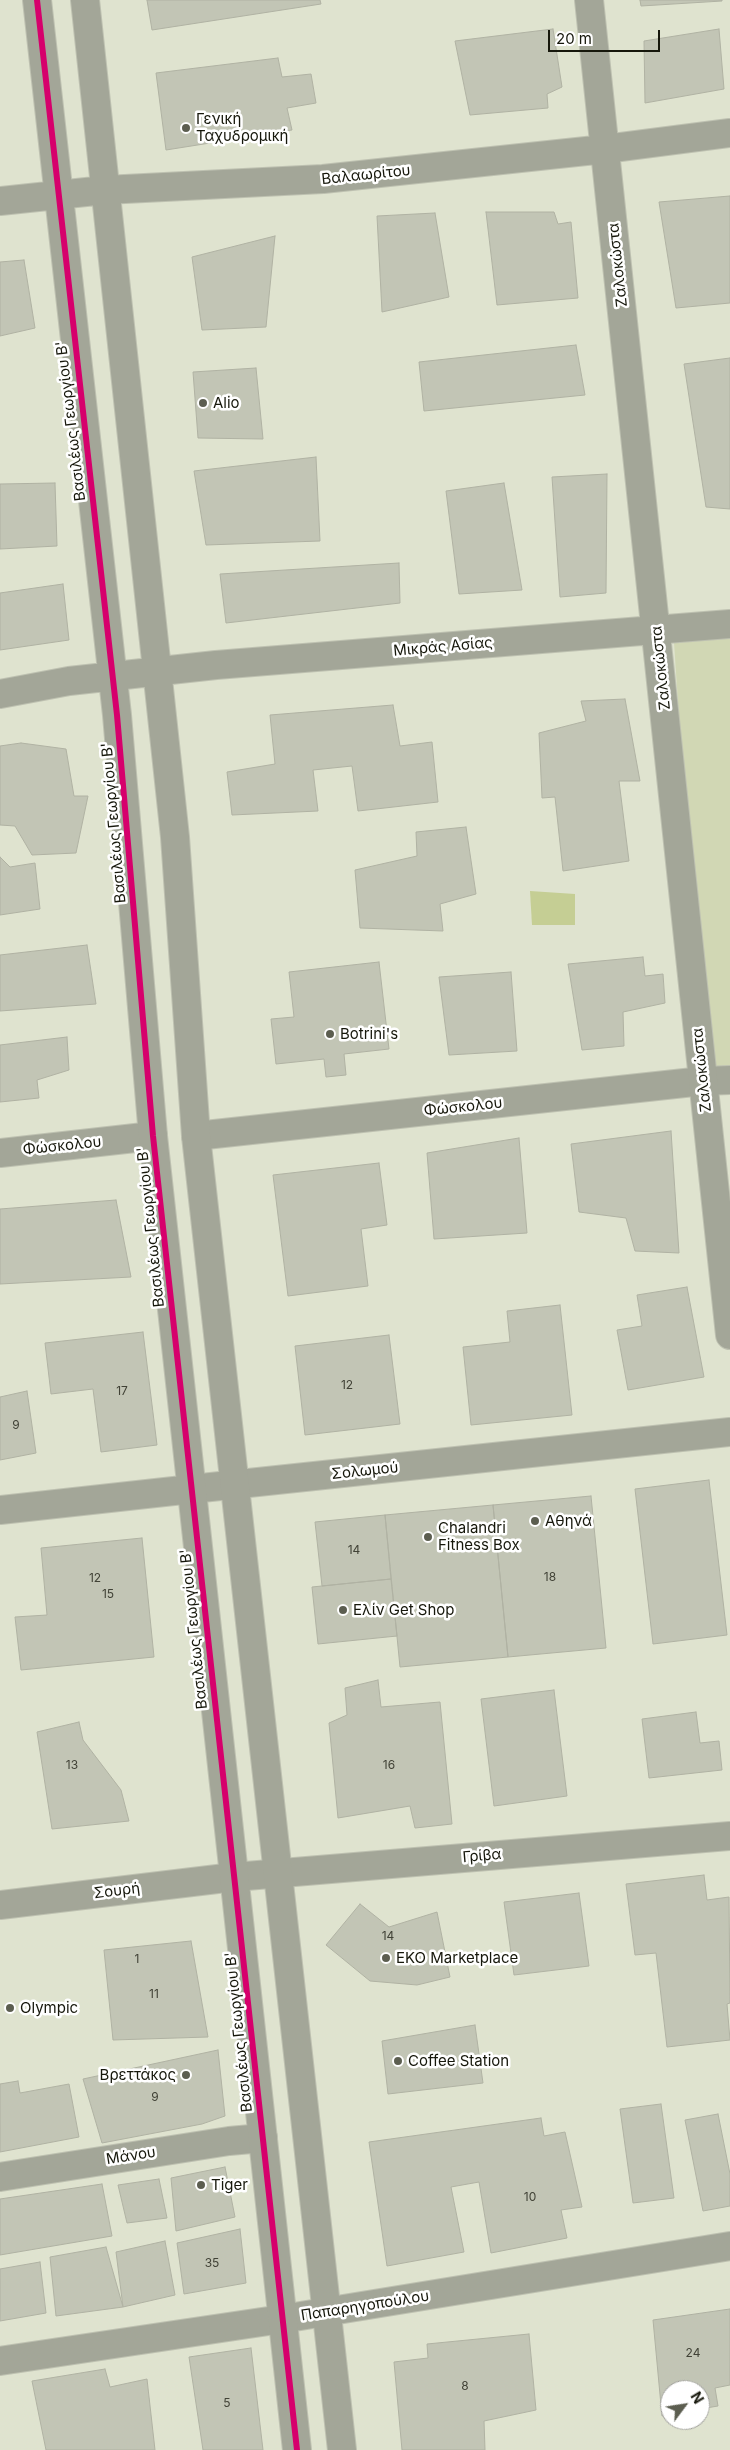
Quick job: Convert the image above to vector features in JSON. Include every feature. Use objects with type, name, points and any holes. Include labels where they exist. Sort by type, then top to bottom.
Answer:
[{"type":"street","name":"Βασιλέως Γεωργίου Β'","points":[[37,0],[112,676],[153,1136],[297,2450]]},
{"type":"street","points":[[85,0],[175,837],[196,1136],[342,2450]]},
{"type":"street","name":"Ζαλοκώστα","points":[[589,0],[657,629],[730,1335]]},
{"type":"street","name":"Βαλαωρίτου","points":[[0,201],[105,190],[323,179],[605,149],[730,133]]},
{"type":"street","name":"Μικράς Ασίας","points":[[0,694],[69,681],[156,671],[730,624]]},
{"type":"street","name":"Φώσκολου","points":[[196,1136],[703,1081],[730,1080]]},
{"type":"street","name":"Φώσκολου","points":[[0,1153],[153,1136]]},
{"type":"street","name":"Σολωμού","points":[[0,1510],[730,1432]]},
{"type":"street","name":"Γρίβα","points":[[234,1877],[730,1836]]},
{"type":"street","name":"Σουρή","points":[[0,1905],[234,1877]]},
{"type":"street","name":"Μάνου","points":[[0,2177],[229,2141],[263,2138]]},
{"type":"street","name":"Παπαρηγοπούλου","points":[[0,2361],[282,2319],[730,2246]]},
{"type":"shaded area","points":[[730,638],[730,1080],[703,1081],[674,642]]},
{"type":"shaded area","points":[[530,891],[575,894],[575,925],[532,925]]},
{"type":"building","points":[[147,0],[320,0],[321,4],[152,30]]},
{"type":"building","points":[[640,0],[722,0],[722,1],[641,6]]},
{"type":"building","points":[[553,29],[562,87],[547,94],[548,108],[470,115],[455,41]]},
{"type":"building","points":[[719,29],[724,89],[645,103],[644,41]]},
{"type":"building","points":[[278,58],[282,77],[311,74],[316,103],[287,108],[292,130],[166,150],[156,73]]},
{"type":"building","points":[[730,196],[730,303],[676,308],[659,202]]},
{"type":"building","points":[[486,212],[554,212],[558,224],[571,222],[578,298],[497,305]]},
{"type":"building","points":[[435,213],[449,297],[382,312],[377,216]]},
{"type":"building","points":[[275,236],[266,327],[202,330],[192,257]]},
{"type":"building","points":[[24,260],[35,328],[0,336],[0,262]]},
{"type":"building","points":[[576,345],[585,395],[424,411],[419,362]]},
{"type":"building","points":[[730,358],[730,509],[706,507],[684,364]]},
{"type":"building","points":[[256,368],[263,439],[198,438],[193,372]]},
{"type":"building","points":[[316,457],[320,541],[206,545],[194,471]]},
{"type":"building","points":[[607,474],[606,593],[560,597],[552,477]]},
{"type":"building","points":[[55,483],[57,546],[0,549],[0,484]]},
{"type":"building","points":[[504,483],[522,590],[459,594],[446,491]]},
{"type":"building","points":[[399,563],[400,603],[226,623],[220,574]]},
{"type":"building","points":[[63,584],[69,640],[0,650],[0,593]]},
{"type":"building","points":[[625,699],[640,781],[619,781],[629,861],[563,871],[555,797],[542,798],[539,733],[586,721],[581,701]]},
{"type":"building","points":[[393,705],[400,746],[432,742],[438,802],[358,811],[352,766],[313,770],[318,811],[232,815],[227,772],[275,764],[270,715]]},
{"type":"building","points":[[21,743],[66,749],[74,796],[88,796],[76,853],[32,855],[15,826],[0,825],[0,746]]},
{"type":"building","points":[[466,827],[476,894],[440,904],[443,931],[360,928],[355,870],[417,856],[416,832]]},
{"type":"building","points":[[0,857],[10,867],[35,863],[40,909],[0,915]]},
{"type":"building","points":[[87,945],[96,1004],[0,1011],[0,955]]},
{"type":"building","points":[[643,957],[645,976],[663,974],[665,1003],[623,1012],[624,1046],[582,1050],[568,964]]},
{"type":"building","name":"Botrini's","points":[[379,962],[389,1049],[344,1054],[346,1075],[326,1077],[324,1059],[276,1064],[271,1019],[294,1017],[289,972]]},
{"type":"building","points":[[511,972],[517,1051],[449,1055],[439,977]]},
{"type":"building","points":[[67,1037],[69,1070],[37,1080],[39,1098],[0,1102],[0,1045]]},
{"type":"building","points":[[671,1131],[679,1253],[635,1251],[626,1218],[579,1212],[571,1144]]},
{"type":"building","points":[[519,1138],[527,1233],[434,1239],[427,1153]]},
{"type":"building","points":[[379,1163],[387,1225],[361,1229],[368,1286],[288,1296],[273,1175]]},
{"type":"building","points":[[116,1200],[131,1277],[0,1284],[0,1209]]},
{"type":"building","points":[[687,1287],[704,1377],[628,1390],[617,1330],[642,1326],[637,1295]]},
{"type":"building","points":[[560,1305],[572,1415],[471,1425],[463,1347],[510,1342],[507,1311]]},
{"type":"building","points":[[143,1332],[157,1445],[101,1452],[93,1389],[51,1394],[45,1343]]},
{"type":"building","points":[[389,1335],[400,1424],[305,1435],[295,1346]]},
{"type":"building","points":[[27,1391],[36,1453],[0,1460],[0,1397]]},
{"type":"building","points":[[709,1480],[727,1635],[653,1644],[635,1489]]},
{"type":"building","points":[[591,1496],[606,1648],[508,1657],[493,1505]]},
{"type":"building","points":[[493,1505],[508,1657],[400,1667],[385,1515]]},
{"type":"building","points":[[385,1515],[391,1579],[322,1586],[315,1522]]},
{"type":"building","points":[[142,1538],[154,1657],[21,1670],[15,1617],[47,1615],[41,1548]]},
{"type":"building","points":[[391,1579],[397,1636],[318,1644],[312,1587]]},
{"type":"building","points":[[378,1680],[381,1707],[440,1702],[452,1824],[415,1828],[410,1806],[338,1818],[329,1723],[347,1715],[345,1688]]},
{"type":"building","points":[[554,1690],[567,1796],[494,1806],[481,1699]]},
{"type":"building","points":[[696,1712],[700,1743],[719,1741],[722,1770],[649,1778],[642,1719]]},
{"type":"building","points":[[79,1722],[83,1740],[121,1790],[129,1821],[52,1829],[37,1732]]},
{"type":"building","points":[[704,1875],[707,1900],[729,1897],[730,2003],[727,2004],[730,2040],[667,2047],[656,1953],[635,1955],[626,1884]]},
{"type":"building","points":[[579,1893],[589,1966],[514,1975],[504,1902]]},
{"type":"building","points":[[360,1904],[389,1927],[437,1912],[450,1977],[417,1985],[370,1981],[326,1945]]},
{"type":"building","points":[[191,1941],[208,2037],[113,2040],[104,1950]]},
{"type":"building","points":[[475,2025],[483,2083],[388,2094],[382,2041]]},
{"type":"building","points":[[218,2050],[225,2116],[202,2124],[102,2143],[83,2079]]},
{"type":"building","points":[[18,2081],[20,2093],[69,2084],[79,2137],[0,2152],[0,2084]]},
{"type":"building","points":[[661,2104],[674,2198],[633,2203],[620,2109]]},
{"type":"building","points":[[718,2114],[730,2174],[730,2206],[703,2211],[685,2120]]},
{"type":"building","points":[[541,2118],[544,2136],[565,2132],[582,2207],[561,2210],[567,2238],[491,2253],[479,2182],[451,2187],[464,2252],[387,2266],[369,2142]]},
{"type":"building","points":[[225,2167],[235,2217],[176,2231],[171,2178]]},
{"type":"building","points":[[159,2179],[167,2218],[127,2223],[118,2185]]},
{"type":"building","points":[[102,2184],[112,2236],[0,2255],[0,2199]]},
{"type":"building","points":[[240,2229],[246,2283],[184,2294],[177,2243]]},
{"type":"building","points":[[165,2241],[175,2295],[123,2307],[116,2252]]},
{"type":"building","points":[[106,2247],[123,2307],[56,2316],[50,2257]]},
{"type":"building","points":[[40,2262],[46,2313],[0,2321],[0,2269]]},
{"type":"building","points":[[730,2309],[730,2385],[715,2388],[718,2406],[710,2407],[710,2380],[660,2380],[660,2395],[653,2320]]},
{"type":"building","points":[[529,2334],[536,2410],[484,2421],[485,2450],[402,2450],[394,2362],[428,2358],[427,2344]]},
{"type":"building","points":[[251,2348],[263,2450],[203,2450],[189,2357]]},
{"type":"building","points":[[105,2369],[110,2387],[147,2379],[155,2450],[46,2450],[32,2381]]},
{"type":"cycle path","points":[[37,0],[117,715],[153,1136],[297,2450]]},
{"type":"place","name":"Γενική Ταχυδρομική","points":[[186,128]]},
{"type":"place","name":"Alio","points":[[203,403]]},
{"type":"place","name":"Botrini's","points":[[330,1034]]},
{"type":"place","name":"Αθηνά","points":[[535,1521]]},
{"type":"place","name":"Chalandri Fitness Box","points":[[428,1537]]},
{"type":"place","name":"Ελίν Get Shop","points":[[343,1610]]},
{"type":"place","name":"EKO Marketplace","points":[[386,1958]]},
{"type":"place","name":"Olympic","points":[[10,2008]]},
{"type":"place","name":"Coffee Station","points":[[398,2061]]},
{"type":"place","name":"Βρεττάκος","points":[[186,2075]]},
{"type":"place","name":"Tiger","points":[[201,2185]]}]
